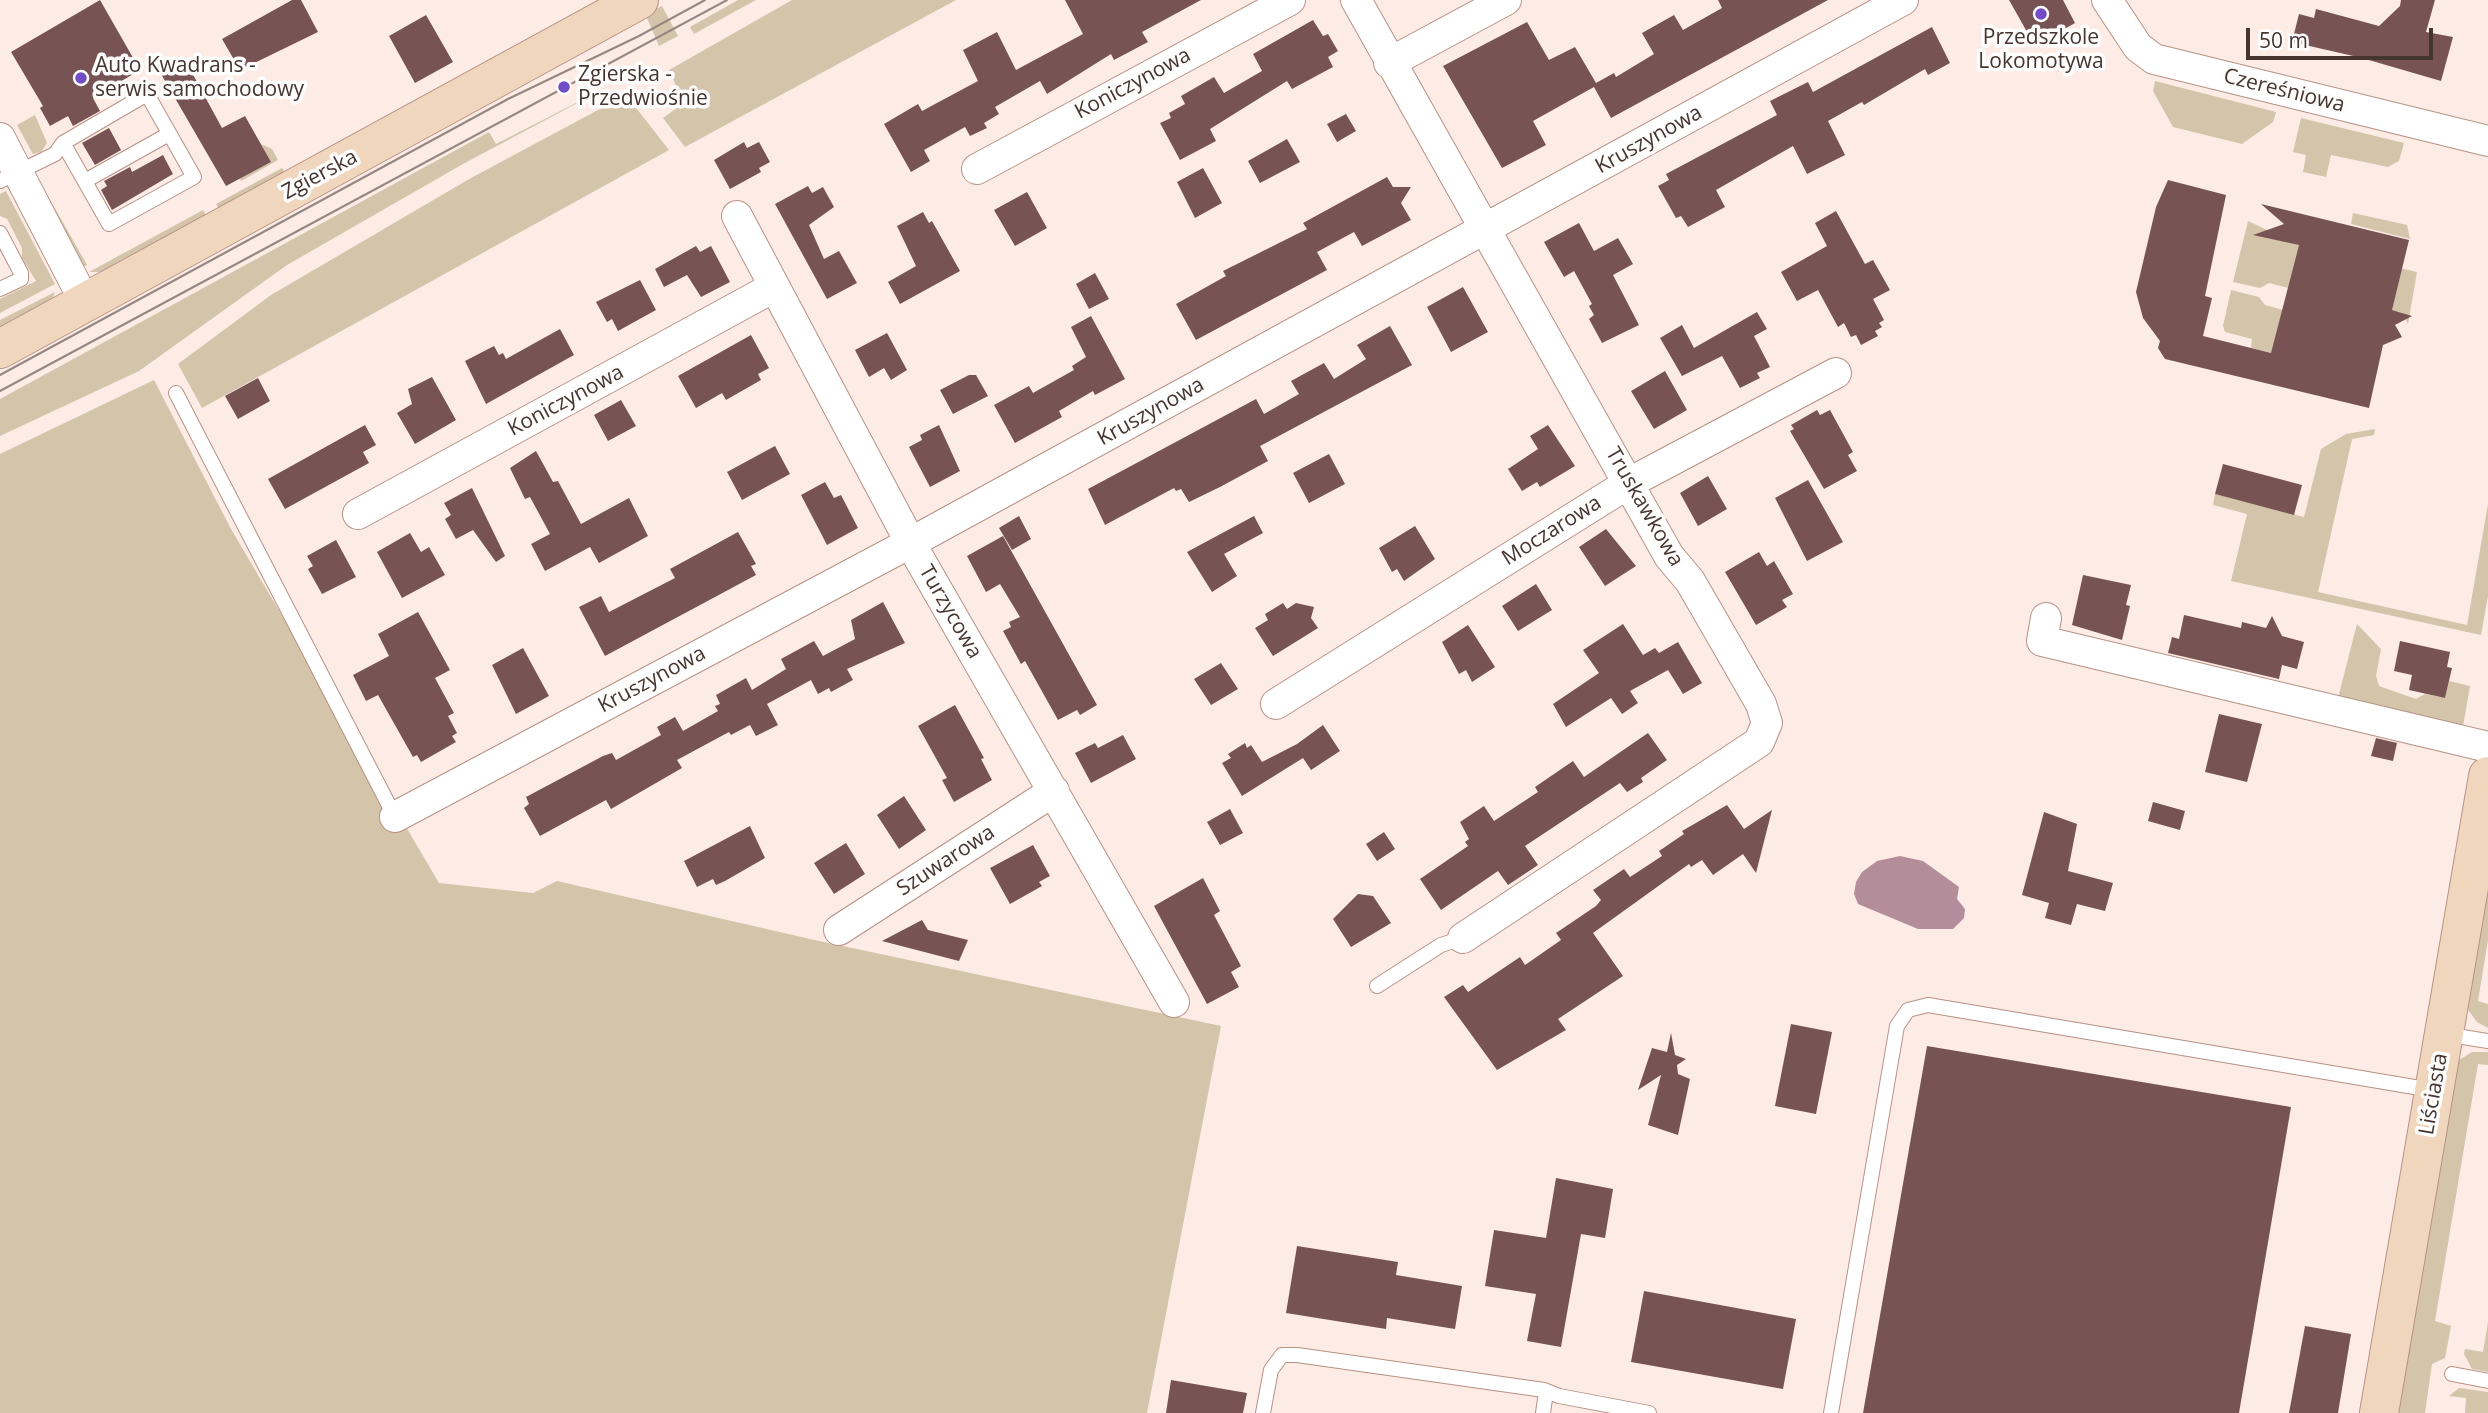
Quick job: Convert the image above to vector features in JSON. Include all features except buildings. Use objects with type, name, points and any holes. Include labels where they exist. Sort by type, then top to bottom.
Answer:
[{"type":"main road","name":"Zgierska","points":[[0,349],[630,2]]},
{"type":"main road","name":"Liściasta","points":[[2379,1413],[2444,1034],[2481,859],[2488,776]]},
{"type":"street","name":"Koniczynowa","points":[[977,169],[1290,0]]},
{"type":"street","name":"Truskawkowa","points":[[1356,0],[1389,63],[1669,556],[1690,581],[1761,704],[1767,723],[1759,742],[1463,938]]},
{"type":"street","points":[[1389,63],[1506,0]]},
{"type":"street","name":"Kruszynowa","points":[[395,817],[910,543],[1903,0]]},
{"type":"street","name":"Czereśniowa","points":[[2107,0],[2138,47],[2154,59],[2488,141]]},
{"type":"street","points":[[0,138],[9,177],[85,302]]},
{"type":"street","name":"Turzycowa","points":[[737,216],[910,543],[1174,1002]]},
{"type":"street","name":"Koniczynowa","points":[[358,514],[774,287]]},
{"type":"street","name":"Moczarowa","points":[[1276,704],[1629,483],[1836,373]]},
{"type":"street","points":[[2046,618],[2042,641],[2488,747]]},
{"type":"street","name":"Szuwarowa","points":[[839,930],[1054,791]]},
{"type":"lane","points":[[9,177],[55,154],[63,143],[147,94],[194,177],[109,225],[63,143]]},
{"type":"lane","points":[[85,181],[169,134]]},
{"type":"lane","points":[[0,233],[21,279],[0,289]]},
{"type":"lane","points":[[176,393],[395,817]]},
{"type":"lane","points":[[1377,986],[1441,945],[1463,938]]},
{"type":"lane","points":[[1831,1413],[1897,1026],[1908,1010],[1927,1005],[2434,1091]]},
{"type":"lane","points":[[2444,1034],[2488,1041]]},
{"type":"lane","points":[[1263,1413],[1271,1370],[1282,1355],[1546,1392],[1649,1413]]},
{"type":"lane","points":[[2452,1374],[2488,1381]]},
{"type":"lane","points":[[1543,1413],[1546,1392]]},
{"type":"shaded area","points":[[738,0],[756,0],[694,34],[690,27]]},
{"type":"shaded area","points":[[792,0],[956,0],[685,147],[663,118],[684,103],[669,70]]},
{"type":"shaded area","points":[[662,6],[678,36],[659,46],[647,18],[650,12]]},
{"type":"shaded area","points":[[2155,81],[2276,112],[2275,116],[2273,122],[2242,144],[2173,127],[2153,91]]},
{"type":"shaded area","points":[[615,83],[463,164],[287,265],[139,371],[0,436],[0,399],[489,132],[496,144]]},
{"type":"shaded area","points":[[626,95],[669,150],[202,408],[178,364],[271,295],[471,178]]},
{"type":"shaded area","points":[[35,115],[47,143],[41,152],[33,154],[17,125]]},
{"type":"shaded area","points":[[2301,118],[2404,143],[2399,161],[2388,167],[2331,155],[2326,177],[2303,172],[2306,155],[2293,152]]},
{"type":"shaded area","points":[[261,144],[272,149],[278,160],[241,181],[240,178],[270,162]]},
{"type":"shaded area","points":[[282,168],[286,174],[219,209],[216,204]]},
{"type":"shaded area","points":[[40,182],[87,265],[81,268],[39,188]]},
{"type":"shaded area","points":[[6,191],[55,284],[0,313],[0,299],[36,281],[22,258],[22,248],[7,219],[0,216],[0,194]]},
{"type":"shaded area","points":[[203,210],[206,215],[100,272],[89,272]]},
{"type":"shaded area","points":[[2353,213],[2407,225],[2410,239],[2351,224]]},
{"type":"shaded area","points":[[2248,221],[2299,245],[2288,288],[2269,283],[2260,288],[2233,282]]},
{"type":"shaded area","points":[[2333,252],[2417,272],[2408,324],[2403,313],[2392,310]]},
{"type":"shaded area","points":[[2231,290],[2259,297],[2265,305],[2283,310],[2272,353],[2251,348],[2252,339],[2225,332],[2223,326]]},
{"type":"shaded area","points":[[55,292],[52,300],[0,328],[0,320]]},
{"type":"shaded area","points":[[154,380],[231,529],[439,883],[533,893],[557,881],[819,941],[1221,1026],[1147,1413],[0,1413],[0,454]]},
{"type":"shaded area","points":[[2375,429],[2374,435],[2352,439],[2318,592],[2467,625],[2488,504],[2488,596],[2481,635],[2231,581],[2247,514],[2213,505],[2215,494],[2304,517],[2321,449],[2346,434]]},
{"type":"shaded area","points":[[2357,624],[2381,649],[2376,676],[2379,686],[2416,699],[2425,694],[2445,698],[2449,681],[2470,686],[2462,732],[2337,702]]},
{"type":"shaded area","points":[[1900,856],[1923,861],[1959,887],[1957,899],[1965,909],[1964,918],[1953,929],[1918,929],[1858,904],[1854,894],[1856,882],[1862,872],[1877,861]]},
{"type":"shaded area","points":[[2488,881],[2488,940],[2478,1001],[2488,1004],[2488,1028],[2477,1022],[2466,1007]]},
{"type":"shaded area","points":[[2472,1052],[2488,1052],[2488,1065],[2478,1064],[2435,1321],[2451,1326],[2445,1358],[2432,1364],[2425,1413],[2398,1413],[2456,1062]]},
{"type":"shaded area","points":[[2488,1322],[2488,1372],[2472,1369],[2464,1354],[2465,1349],[2483,1352]]},
{"type":"shaded area","points":[[2459,1388],[2488,1392],[2488,1413],[2465,1413],[2466,1398],[2449,1396]]},
{"type":"tram line","points":[[0,375],[508,99],[639,36],[705,0]]},
{"type":"tram line","points":[[0,391],[727,0]]},
{"type":"place","name":"Przedszkole Lokomotywa","points":[[2041,14]]},
{"type":"place","name":"Auto Kwadrans - serwis samochodowy","points":[[81,78]]},
{"type":"place","name":"Zgierska - Przedwiośnie","points":[[564,87]]}]
